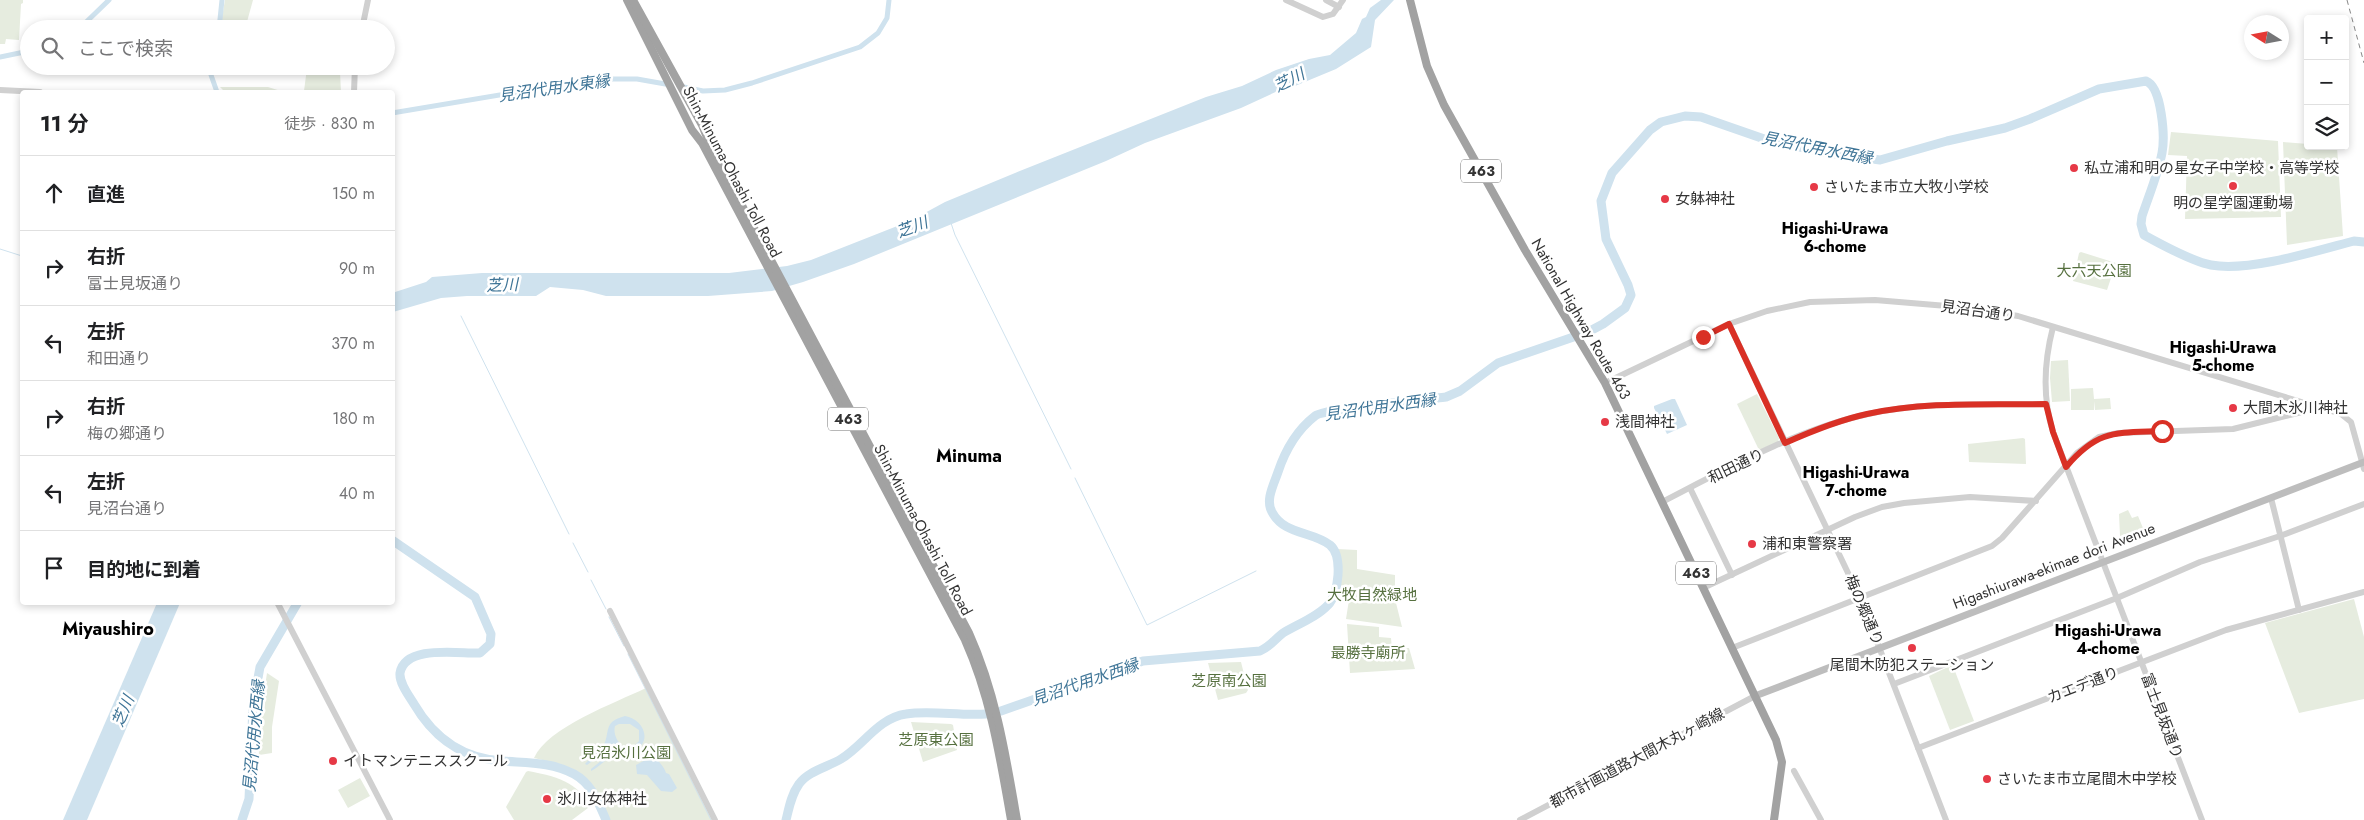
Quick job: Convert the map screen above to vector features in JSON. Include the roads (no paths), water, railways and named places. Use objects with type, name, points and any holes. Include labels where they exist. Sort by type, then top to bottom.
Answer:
[{"type":"highway","name":"463","points":[[626,0],[660,56]]},
{"type":"highway","name":"463","points":[[633,0],[660,56]]},
{"type":"highway","name":"National Highway Route 463","points":[[1410,0],[1427,66],[1444,105],[1524,250],[1576,332],[1604,383],[1780,751],[1781,776],[1774,820]]},
{"type":"highway","name":"Shin-Minuma-Ohashi Toll Road","points":[[660,56],[692,130],[707,152],[965,640],[980,676],[992,716],[1009,794],[1017,820]]},
{"type":"highway","name":"Shin-Minuma-Ohashi Toll Road","points":[[1009,794],[1011,820]]},
{"type":"main road","name":"Higashiurawa-ekimae dori Avenue","points":[[1755,696],[2271,498],[2363,465]]},
{"type":"street","points":[[364,20],[368,0]]},
{"type":"street","points":[[1326,0],[1339,6]]},
{"type":"street","points":[[1290,1],[1323,17],[1333,14],[1343,0]]},
{"type":"street","points":[[354,90],[355,75]]},
{"type":"street","points":[[0,90],[20,91]]},
{"type":"street","name":"見沼台通り","points":[[1604,383],[1729,324],[1810,302],[1855,299],[1983,309],[2018,316],[2341,414],[2351,422],[2363,465]]},
{"type":"street","name":"梅の郷通り","points":[[1729,324],[1860,598],[1946,820]]},
{"type":"street","name":"富士見坂通り","points":[[2053,327],[2045,368],[2046,404],[2053,432],[2202,820]]},
{"type":"street","name":"和田通り","points":[[1662,502],[1785,443],[1839,422],[1905,408],[2046,404]]},
{"type":"street","points":[[1732,648],[1992,546],[2002,538],[2084,446],[2109,434],[2233,429],[2306,411],[2313,405]]},
{"type":"street","points":[[1690,488],[1732,575]]},
{"type":"street","points":[[1703,588],[1869,511],[1904,503],[1970,497],[2036,501]]},
{"type":"street","points":[[2271,498],[2299,610]]},
{"type":"street","points":[[1894,684],[2117,598],[2200,562],[2280,536],[2364,504]]},
{"type":"street","name":"カエデ通り","points":[[1918,748],[2226,630],[2364,592]]},
{"type":"street","points":[[279,605],[390,820]]},
{"type":"street","points":[[610,611],[715,820]]},
{"type":"street","name":"都市計画道路大間木丸ヶ崎線","points":[[1520,820],[1755,696]]},
{"type":"street","points":[[1794,771],[1821,820]]},
{"type":"water","name":"芝川","points":[[1381,0],[1394,0],[1375,20],[1371,47],[1336,69],[1295,86],[1280,90],[1241,108],[1145,143],[1106,161],[854,264],[803,282],[772,291],[708,296],[606,296],[583,290],[550,287],[536,296],[441,298],[395,311],[395,292],[426,282],[432,277],[482,273],[729,273],[787,266],[811,260],[910,221],[945,202],[1015,173],[1206,97],[1242,86],[1276,70],[1309,59],[1330,55],[1356,33],[1362,19],[1366,17],[1370,8]]},
{"type":"water","points":[[1675,399],[1687,425],[1667,434],[1654,406]]},
{"type":"water","name":"芝川","points":[[156,605],[179,605],[87,820],[63,820]]},
{"type":"water","points":[[630,717],[639,724],[644,733],[643,743],[637,750],[620,752],[613,755],[591,771],[617,748],[615,744],[587,765],[585,764],[603,747],[610,724],[618,718]],"holes":[[[630,724],[639,730],[639,741],[633,747],[623,747],[616,737],[615,726]]]},
{"type":"water","points":[[649,752],[661,764],[666,773],[669,774],[677,788],[672,792],[661,791],[647,775],[637,774],[636,765],[649,758]]},
{"type":"waterway","name":"見沼代用水東縁","points":[[88,20],[109,0]]},
{"type":"waterway","name":"見沼代用水東縁","points":[[220,20],[222,0]]},
{"type":"waterway","name":"見沼代用水東縁","points":[[679,86],[703,91],[725,90],[752,83],[860,47],[878,33],[887,18],[889,0]]},
{"type":"waterway","name":"見沼代用水東縁","points":[[0,57],[20,53]]},
{"type":"waterway","name":"見沼代用水東縁","points":[[211,75],[216,90]]},
{"type":"waterway","name":"見沼代用水東縁","points":[[395,112],[595,79],[637,79],[671,85]]},
{"type":"waterway","name":"見沼代用水西縁","points":[[1001,711],[1143,661],[1260,651],[1283,633],[1324,609],[1332,600],[1337,584],[1338,566],[1334,550],[1323,541],[1284,525],[1272,512],[1269,502],[1281,464],[1297,434],[1315,416],[1323,413],[1356,407],[1446,397],[1460,391],[1498,363],[1588,332],[1625,308],[1631,295],[1606,239],[1601,201],[1612,173],[1650,130],[1661,122],[1685,116],[1701,117],[1770,141],[1829,153],[1880,160],[1947,141],[2005,128],[2099,89],[2146,81],[2156,93],[2159,102],[2163,146],[2156,177],[2142,216],[2141,224],[2144,235],[2195,260],[2211,265],[2226,266],[2263,263],[2354,241],[2364,242]]},
{"type":"waterway","points":[[951,223],[955,235],[1071,469]]},
{"type":"waterway","points":[[0,249],[20,255]]},
{"type":"waterway","points":[[461,316],[569,534]]},
{"type":"waterway","points":[[1075,478],[1147,625],[1256,571]]},
{"type":"waterway","name":"見沼代用水西縁","points":[[395,542],[475,597],[491,634],[490,644],[480,653],[434,652],[422,654],[404,664],[400,673],[401,681],[422,716],[440,736],[462,751],[475,756],[503,761],[548,765],[574,774],[590,788],[606,820]]},
{"type":"waterway","points":[[573,543],[588,572]]},
{"type":"waterway","points":[[591,580],[606,609]]},
{"type":"waterway","name":"見沼代用水西縁","points":[[242,820],[249,799],[253,706],[260,667],[296,605]]},
{"type":"waterway","points":[[609,617],[624,646]]},
{"type":"waterway","points":[[628,654],[711,820]]},
{"type":"waterway","name":"見沼代用水西縁","points":[[786,820],[794,793],[803,780],[813,772],[841,759],[887,721],[906,714],[915,713],[986,714]]},
{"type":"railway","points":[[2347,0],[2364,63]]},
{"type":"place","name":"私立浦和明の星女子中学校・高等学校","points":[[2074,168]]},
{"type":"place","name":"明の星学園運動場","points":[[2233,186]]},
{"type":"place","name":"さいたま市立大牧小学校","points":[[1814,187]]},
{"type":"place","name":"女躰神社","points":[[1665,199]]},
{"type":"place","name":"大間木氷川神社","points":[[2233,408]]},
{"type":"place","name":"浅間神社","points":[[1605,422]]},
{"type":"place","name":"浦和東警察署","points":[[1752,544]]},
{"type":"place","name":"尾間木防犯ステーション","points":[[1912,648]]},
{"type":"place","name":"イトマンテニススクール","points":[[333,761]]},
{"type":"place","name":"さいたま市立尾間木中学校","points":[[1987,779]]},
{"type":"place","name":"氷川女体神社","points":[[547,799]]},
{"type":"district","name":"Higashi-Urawa 6-chome","points":[[1835,237]]},
{"type":"district","name":"Higashi-Urawa 5-chome","points":[[2223,356]]},
{"type":"district","name":"Minuma","points":[[969,456]]},
{"type":"district","name":"Higashi-Urawa 7-chome","points":[[1856,481]]},
{"type":"district","name":"Miyaushiro","points":[[108,629]]},
{"type":"district","name":"Higashi-Urawa 4-chome","points":[[2108,639]]},
{"type":"park label","name":"大六天公園","points":[[2094,271]]},
{"type":"park label","name":"大牧自然緑地","points":[[1372,595]]},
{"type":"park label","name":"最勝寺廟所","points":[[1368,653]]},
{"type":"park label","name":"芝原南公園","points":[[1229,681]]},
{"type":"park label","name":"芝原東公園","points":[[936,740]]},
{"type":"park label","name":"見沼氷川公園","points":[[626,753]]}]
